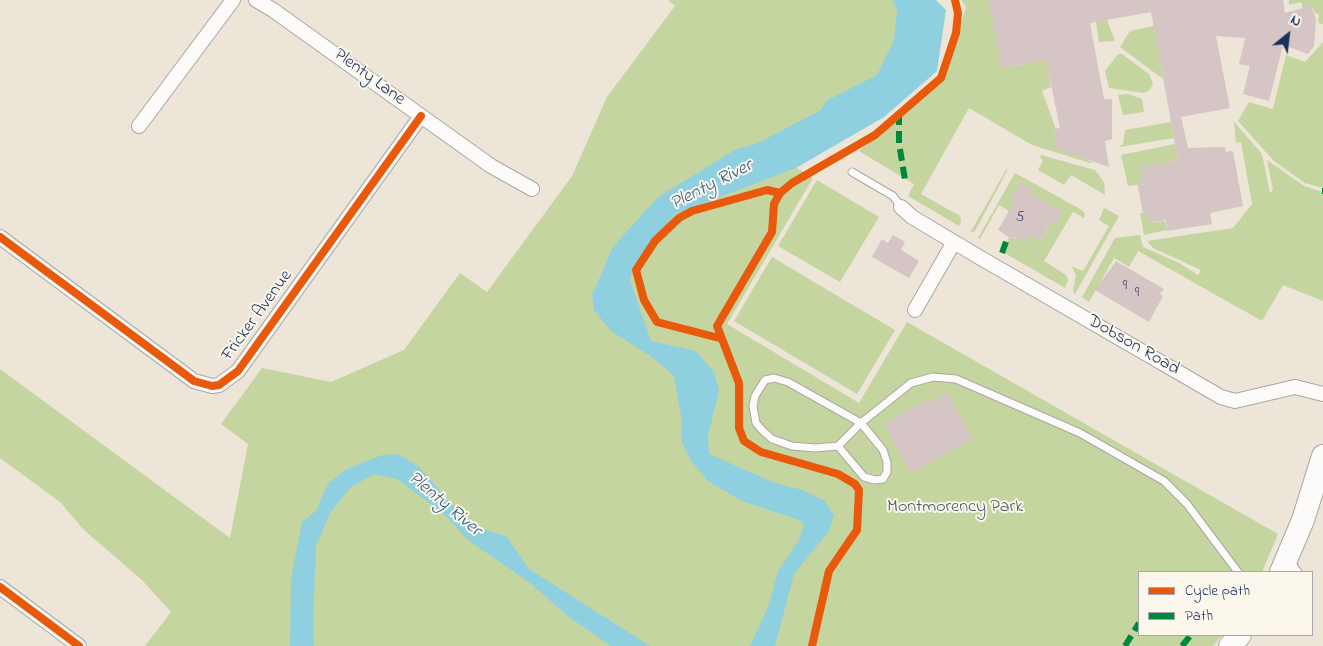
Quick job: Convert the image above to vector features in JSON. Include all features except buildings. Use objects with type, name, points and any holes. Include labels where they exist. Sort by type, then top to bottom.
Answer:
[{"type":"main road","points":[[1289,568],[1323,456]]},
{"type":"main road","points":[[1230,646],[1239,636]]},
{"type":"street","points":[[139,126],[233,0]]},
{"type":"street","name":"Plenty Lane","points":[[256,0],[273,10],[491,166],[532,189]]},
{"type":"street","name":"Fricker Avenue","points":[[0,237],[194,381],[212,386],[219,385],[238,371],[421,116]]},
{"type":"street","name":"Dobson Road","points":[[901,207],[912,217],[954,242],[1226,399],[1235,400],[1295,387],[1323,394]]},
{"type":"street","points":[[915,310],[954,242]]},
{"type":"street","points":[[0,587],[77,645]]},
{"type":"lane","name":"Dobson Road","points":[[852,172],[893,196],[901,207]]},
{"type":"lane","points":[[838,446],[864,477],[876,480],[883,479],[887,472],[885,456],[861,423],[788,382],[774,378],[765,380],[755,396],[753,406],[756,423],[772,438],[792,446],[815,448],[838,446],[861,423],[911,383],[933,377],[950,378],[964,382],[1080,433],[1164,481],[1187,504],[1237,571]]},
{"type":"green space","name":"Montmorency Park","points":[[668,0],[908,0],[909,63],[776,155],[813,178],[727,324],[859,403],[907,322],[1278,534],[1262,571],[1138,571],[1138,636],[1221,636],[1213,646],[145,646],[171,612],[143,581],[84,530],[60,502],[0,458],[0,369],[230,538],[248,444],[221,424],[262,368],[331,382],[404,350],[460,273],[487,292],[572,176],[607,97],[675,6]]},
{"type":"green space","points":[[961,0],[989,0],[992,14],[1016,24],[994,28],[1001,68],[1025,64],[1046,55],[1051,87],[1042,91],[1056,129],[1054,130],[1057,148],[1093,162],[1090,163],[1032,145],[969,108],[921,194],[960,216],[961,222],[959,226],[908,196],[914,184],[859,151],[944,80],[966,7]]},
{"type":"green space","points":[[1289,0],[1323,0],[1323,24],[1318,23],[1319,14],[1316,14],[1311,6],[1303,9],[1301,2],[1289,5]]},
{"type":"green space","points":[[1107,20],[1115,41],[1099,42],[1096,22]]},
{"type":"green space","points":[[1154,26],[1163,79],[1120,47],[1130,31]]},
{"type":"green space","points":[[1323,42],[1323,188],[1305,183],[1274,161],[1238,121],[1249,102],[1273,109],[1286,55],[1305,62]]},
{"type":"green space","points":[[1118,54],[1122,54],[1149,74],[1153,83],[1150,90],[1144,93],[1109,88],[1105,71]]},
{"type":"green space","points":[[1128,94],[1142,99],[1144,112],[1123,115],[1118,95]]},
{"type":"green space","points":[[1171,122],[1174,138],[1119,147],[1123,144],[1125,130]]},
{"type":"green space","points":[[1234,122],[1262,154],[1270,193],[1273,190],[1267,160],[1304,186],[1323,192],[1323,301],[1283,285],[1262,321],[1138,251],[1129,267],[1114,258],[1089,302],[1082,297],[1115,238],[1140,235],[1143,247],[1179,263],[1198,275],[1201,270],[1153,248],[1147,241],[1233,228],[1252,204],[1241,142],[1236,143]]},
{"type":"green space","points":[[1175,144],[1178,160],[1140,167],[1143,184],[1128,186],[1121,155]]},
{"type":"green space","points":[[1041,155],[1095,170],[1104,182],[1105,195],[1071,175],[1064,185],[1038,170],[1043,160],[1040,158]]},
{"type":"green space","points":[[1008,169],[975,231],[970,233],[1006,170]]},
{"type":"green space","points":[[1015,173],[1082,210],[1085,214],[1084,218],[1073,212],[1044,261],[1066,275],[1068,280],[1065,288],[1003,252],[1009,237],[1013,239],[1031,234],[1041,240],[1049,227],[1013,206],[1009,211],[999,205],[980,239],[978,238]]},
{"type":"green space","points":[[817,180],[879,217],[840,282],[778,246]]},
{"type":"green space","points":[[1104,208],[1119,216],[1075,294],[1073,292],[1076,275],[1071,266],[1083,271],[1109,226],[1099,220]]},
{"type":"green space","points":[[1140,213],[1148,213],[1151,223],[1165,221],[1167,230],[1144,235]]},
{"type":"green space","points":[[772,257],[895,330],[857,394],[734,321]]},
{"type":"water","name":"Plenty River","points":[[893,0],[936,0],[946,10],[937,71],[884,117],[796,168],[675,214],[633,267],[630,280],[651,341],[696,351],[714,372],[719,390],[708,436],[709,454],[775,483],[803,490],[825,501],[834,516],[828,532],[794,574],[775,646],[750,646],[768,607],[778,571],[799,540],[804,525],[799,520],[742,501],[708,481],[691,461],[681,440],[682,421],[674,376],[652,357],[611,331],[594,310],[592,295],[613,247],[658,197],[735,150],[758,143],[821,110],[826,101],[877,75],[894,40],[897,10]]},
{"type":"water","name":"Plenty River","points":[[398,454],[419,467],[464,518],[479,528],[506,536],[529,569],[650,646],[611,646],[569,617],[530,583],[468,540],[444,514],[397,479],[374,474],[351,487],[330,513],[316,546],[314,646],[290,646],[291,580],[302,522],[316,511],[328,484],[345,470],[382,455]]},
{"type":"marked path","points":[[899,113],[899,143],[905,180]]},
{"type":"marked path","points":[[1002,253],[1008,236]]},
{"type":"marked path","points":[[1125,646],[1138,625]]},
{"type":"marked path","points":[[1182,646],[1190,636]]},
{"type":"cycle path","points":[[812,646],[829,571],[857,530],[859,490],[855,484],[838,474],[761,452],[744,441],[739,428],[739,383],[717,326],[772,232],[774,204],[780,193],[792,183],[875,135],[941,78],[956,33],[958,13],[955,0]]},
{"type":"cycle path","points":[[0,237],[194,381],[212,386],[219,385],[238,371],[421,116]]},
{"type":"cycle path","points":[[719,338],[657,322],[644,300],[636,270],[655,241],[679,218],[692,211],[767,190],[780,193]]},
{"type":"cycle path","points":[[0,587],[79,646]]}]
